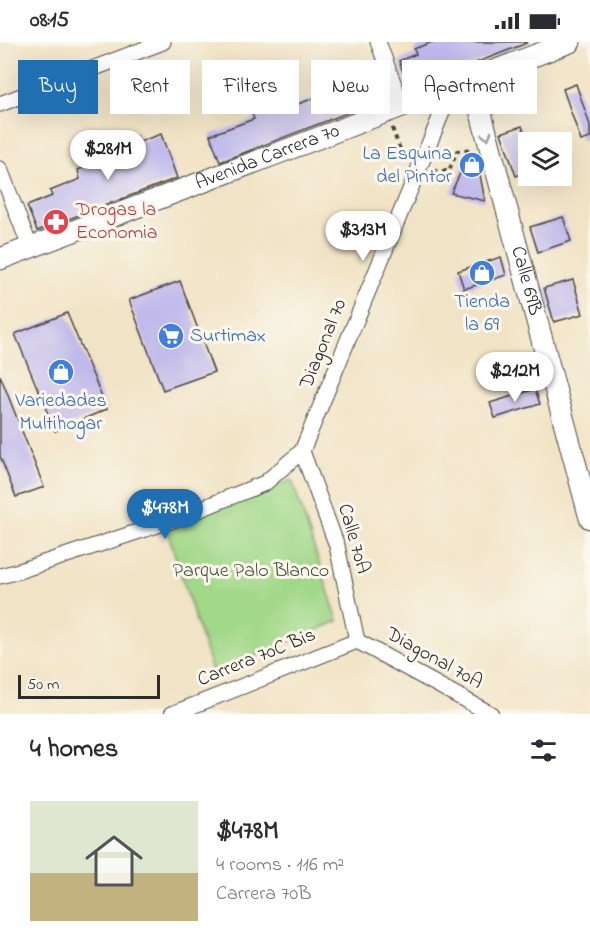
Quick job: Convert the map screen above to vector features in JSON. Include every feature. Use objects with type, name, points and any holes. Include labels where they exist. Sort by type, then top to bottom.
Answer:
[{"type":"main road","name":"Avenida Carrera 70","points":[[523,60],[570,42]]},
{"type":"main road","name":"Avenida Carrera 70","points":[[0,259],[402,106]]},
{"type":"main road","name":"Calle 69B","points":[[471,114],[590,518]]},
{"type":"street","points":[[0,104],[163,42]]},
{"type":"street","points":[[378,42],[402,106]]},
{"type":"street","name":"Diagonal 70","points":[[302,451],[449,114]]},
{"type":"street","points":[[0,169],[30,247]]},
{"type":"street","points":[[0,576],[173,520],[266,483],[302,451]]},
{"type":"street","name":"Calle 70A","points":[[302,451],[337,546],[357,641]]},
{"type":"street","name":"Carrera 70C Bis","points":[[172,714],[357,641]]},
{"type":"street","name":"Diagonal 70A","points":[[357,641],[491,714]]},
{"type":"green space","name":"Parque Palo Blanco","points":[[292,480],[338,621],[213,674],[164,521]]},
{"type":"building","points":[[432,42],[527,42],[483,60],[402,60],[402,69],[399,61],[416,54],[414,49]]},
{"type":"building","points":[[576,84],[590,125],[590,138],[581,141],[563,89]]},
{"type":"building","points":[[311,99],[311,114],[344,114],[220,162],[210,135],[254,119],[252,114],[299,114],[299,104]]},
{"type":"building","points":[[522,126],[524,132],[518,132],[518,175],[516,176],[501,133]]},
{"type":"building","points":[[161,134],[177,178],[37,231],[27,206],[52,196],[50,191],[80,179],[78,170],[98,162],[95,152],[137,136],[139,142]]},
{"type":"building","points":[[469,154],[478,164],[485,201],[451,193]]},
{"type":"building","points":[[563,217],[571,241],[538,252],[530,227]]},
{"type":"building","name":"Tienda la 69","points":[[501,257],[506,275],[464,289],[458,271]]},
{"type":"building","points":[[573,280],[583,314],[554,322],[544,288]]},
{"type":"building","name":"Surtimax","points":[[180,281],[214,372],[163,390],[129,300]]},
{"type":"building","name":"Variedades Multihogar","points":[[67,313],[107,409],[55,431],[15,334]]},
{"type":"building","points":[[0,375],[44,487],[16,497],[0,456]]},
{"type":"building","points":[[535,389],[540,404],[495,418],[490,403]]},
{"type":"place","name":"La Esquina del Pintor","points":[[472,165]]},
{"type":"place","name":"Drogas la Economia","points":[[56,222]]},
{"type":"place","name":"Tienda la 69","points":[[482,273]]},
{"type":"place","name":"Surtimax","points":[[171,336]]},
{"type":"place","name":"Variedades Multihogar","points":[[61,372]]}]
